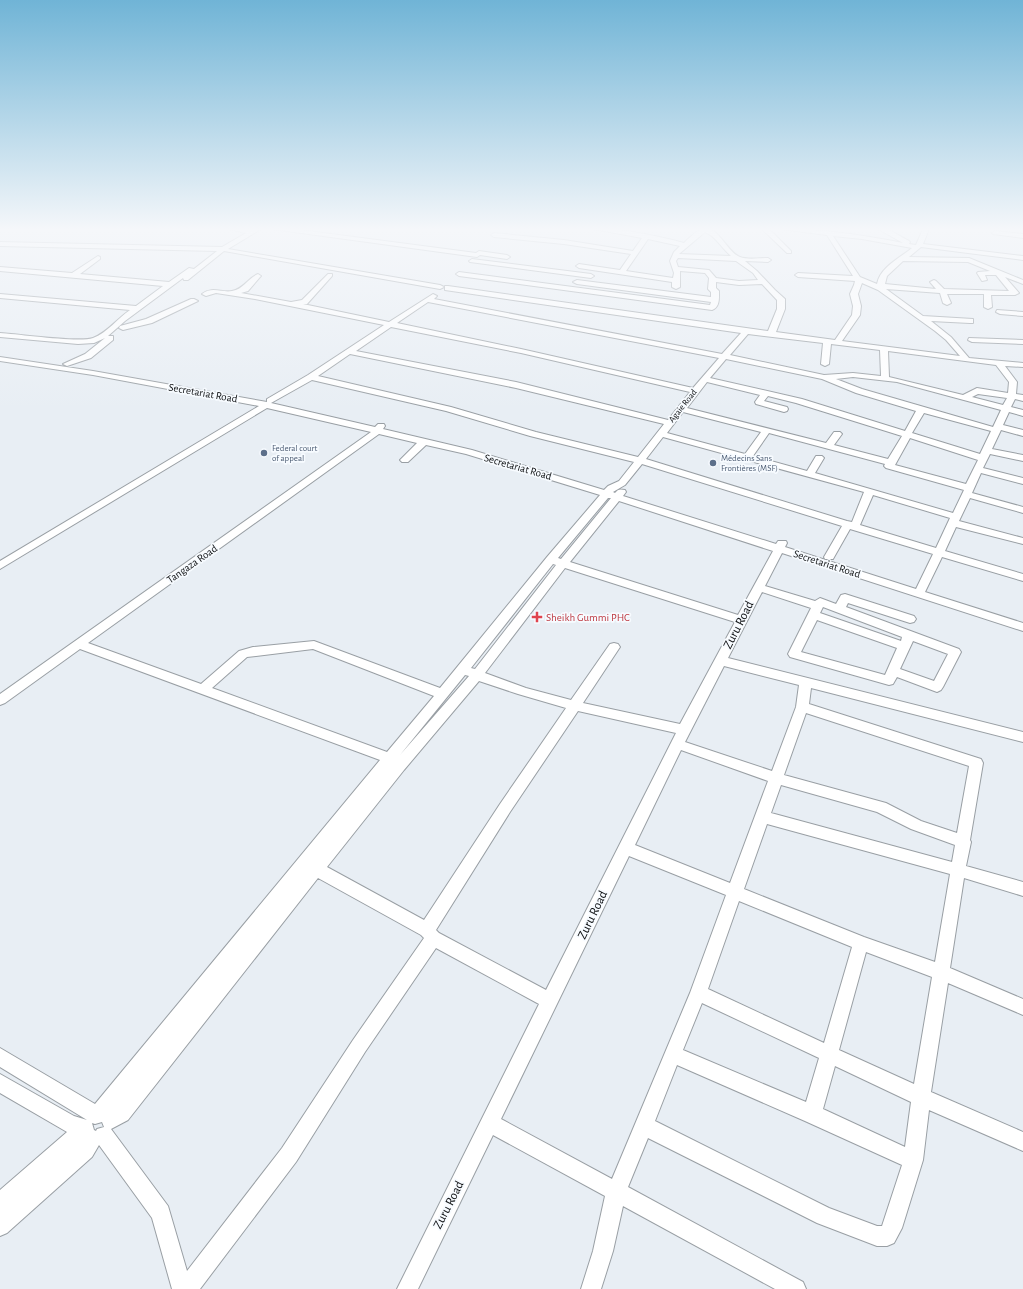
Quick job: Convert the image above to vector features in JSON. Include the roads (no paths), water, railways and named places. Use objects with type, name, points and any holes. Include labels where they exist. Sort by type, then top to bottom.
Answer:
[{"type":"street","points":[[0,335],[78,342],[91,341],[100,338],[162,289]]},
{"type":"street","points":[[67,364],[88,356],[174,289]]},
{"type":"street","points":[[231,293],[244,289]]},
{"type":"street","points":[[289,304],[304,302],[316,289]]},
{"type":"street","points":[[0,566],[256,412],[267,403],[350,352],[442,289]]},
{"type":"street","points":[[465,289],[708,316]]},
{"type":"street","points":[[523,289],[594,293],[708,316],[746,331],[967,360],[1023,365]]},
{"type":"street","points":[[594,293],[596,289]]},
{"type":"street","points":[[628,289],[715,300]]},
{"type":"street","points":[[688,289],[692,291],[691,298]]},
{"type":"street","points":[[708,316],[715,300],[715,291],[712,289]]},
{"type":"street","points":[[771,289],[781,299],[782,305],[771,334]]},
{"type":"street","points":[[837,342],[856,315],[857,306],[854,294],[856,289]]},
{"type":"street","points":[[883,289],[943,332],[959,348],[967,360]]},
{"type":"street","points":[[913,289],[1015,293],[1012,289]]},
{"type":"street","points":[[206,294],[215,291],[289,304],[521,351],[695,391]]},
{"type":"street","points":[[941,291],[947,303]]},
{"type":"street","points":[[987,292],[988,307]]},
{"type":"street","points":[[0,296],[137,308]]},
{"type":"street","points":[[428,300],[724,355],[824,378],[852,389],[922,409],[1023,433]]},
{"type":"street","points":[[123,328],[149,321],[194,301]]},
{"type":"street","points":[[1000,312],[1023,314]]},
{"type":"street","points":[[922,318],[970,321]]},
{"type":"street","name":"Agaie Road","points":[[557,561],[641,461],[705,378],[746,331]]},
{"type":"street","points":[[972,340],[1023,342]]},
{"type":"street","points":[[825,364],[827,341]]},
{"type":"street","points":[[884,348],[885,378]]},
{"type":"street","points":[[350,352],[508,384],[670,423]]},
{"type":"street","name":"Secretariat Road","points":[[0,355],[85,366],[267,403],[503,455],[920,590],[1023,619]]},
{"type":"street","points":[[85,366],[88,356]]},
{"type":"street","name":"Secretariat Road","points":[[0,359],[105,375],[267,403]]},
{"type":"street","points":[[920,590],[955,520],[977,469],[1012,396],[1013,382],[998,362]]},
{"type":"street","points":[[824,378],[853,374],[885,378],[965,397],[1023,413]]},
{"type":"street","points":[[311,377],[448,409],[533,434],[641,461],[1023,578]]},
{"type":"street","points":[[705,378],[799,401],[907,434],[984,454],[1023,458]]},
{"type":"street","points":[[965,397],[977,391],[1023,398]]},
{"type":"street","points":[[766,393],[759,402],[784,409]]},
{"type":"street","points":[[682,409],[892,463]]},
{"type":"street","points":[[922,409],[889,466],[1023,510]]},
{"type":"street","name":"Secretariat Road","points":[[379,428],[616,491]]},
{"type":"street","name":"Tangaza Road","points":[[0,700],[215,549],[333,464],[379,428]]},
{"type":"street","points":[[748,457],[766,431]]},
{"type":"street","points":[[662,434],[870,491],[1023,541]]},
{"type":"street","points":[[828,446],[837,434]]},
{"type":"street","points":[[405,460],[424,441]]},
{"type":"street","points":[[810,474],[819,458]]},
{"type":"street","points":[[977,469],[1023,481]]},
{"type":"street","points":[[829,557],[851,525],[870,491]]},
{"type":"street","name":"Secretariat Road","points":[[781,545],[829,557],[1023,627]]},
{"type":"street","name":"Zuru Road","points":[[407,1289],[681,737],[758,586],[781,545]]},
{"type":"street","points":[[557,561],[741,620]]},
{"type":"street","points":[[0,1203],[74,1138],[121,1113],[236,958],[310,866],[389,758],[557,561]]},
{"type":"street","points":[[310,866],[477,675],[557,561]]},
{"type":"street","points":[[758,586],[816,610],[907,640],[955,652],[937,687],[893,671]]},
{"type":"street","points":[[839,609],[845,598],[910,619]]},
{"type":"street","points":[[820,602],[907,640],[889,681],[794,654],[820,602]]},
{"type":"street","points":[[78,644],[389,758]]},
{"type":"street","points":[[202,690],[243,654],[254,651],[314,645],[443,694]]},
{"type":"street","points":[[187,1289],[290,1155],[430,934],[505,808],[614,647]]},
{"type":"street","points":[[721,660],[1023,737]]},
{"type":"street","points":[[464,669],[491,681],[681,737],[776,778],[881,807],[916,824],[964,842]]},
{"type":"street","points":[[592,1289],[603,1251],[616,1193],[642,1125],[674,1055],[736,892],[802,708],[806,682]]},
{"type":"street","points":[[642,1125],[824,1216],[877,1236],[887,1236],[892,1228],[913,1160],[921,1097],[976,763],[802,708]]},
{"type":"street","points":[[763,817],[1023,889]]},
{"type":"street","points":[[626,848],[861,943],[941,972],[1023,1007]]},
{"type":"street","points":[[310,866],[550,1001]]},
{"type":"street","points":[[812,1114],[861,943]]},
{"type":"street","points":[[698,993],[921,1097],[1023,1142]]},
{"type":"street","points":[[674,1055],[812,1114],[913,1160]]},
{"type":"street","points":[[0,1057],[79,1104],[161,1213],[182,1289]]},
{"type":"street","points":[[0,1083],[69,1123],[96,1126]]},
{"type":"street","points":[[490,1123],[616,1193],[796,1289]]},
{"type":"street","points":[[0,1226],[85,1150],[96,1126]]},
{"type":"place","name":"Federal court of appeal","points":[[264,453]]},
{"type":"place","name":"Médecins Sans Frontières (MSF)","points":[[713,463]]},
{"type":"place","name":"Sheikh Gummi PHC","points":[[537,617]]}]
